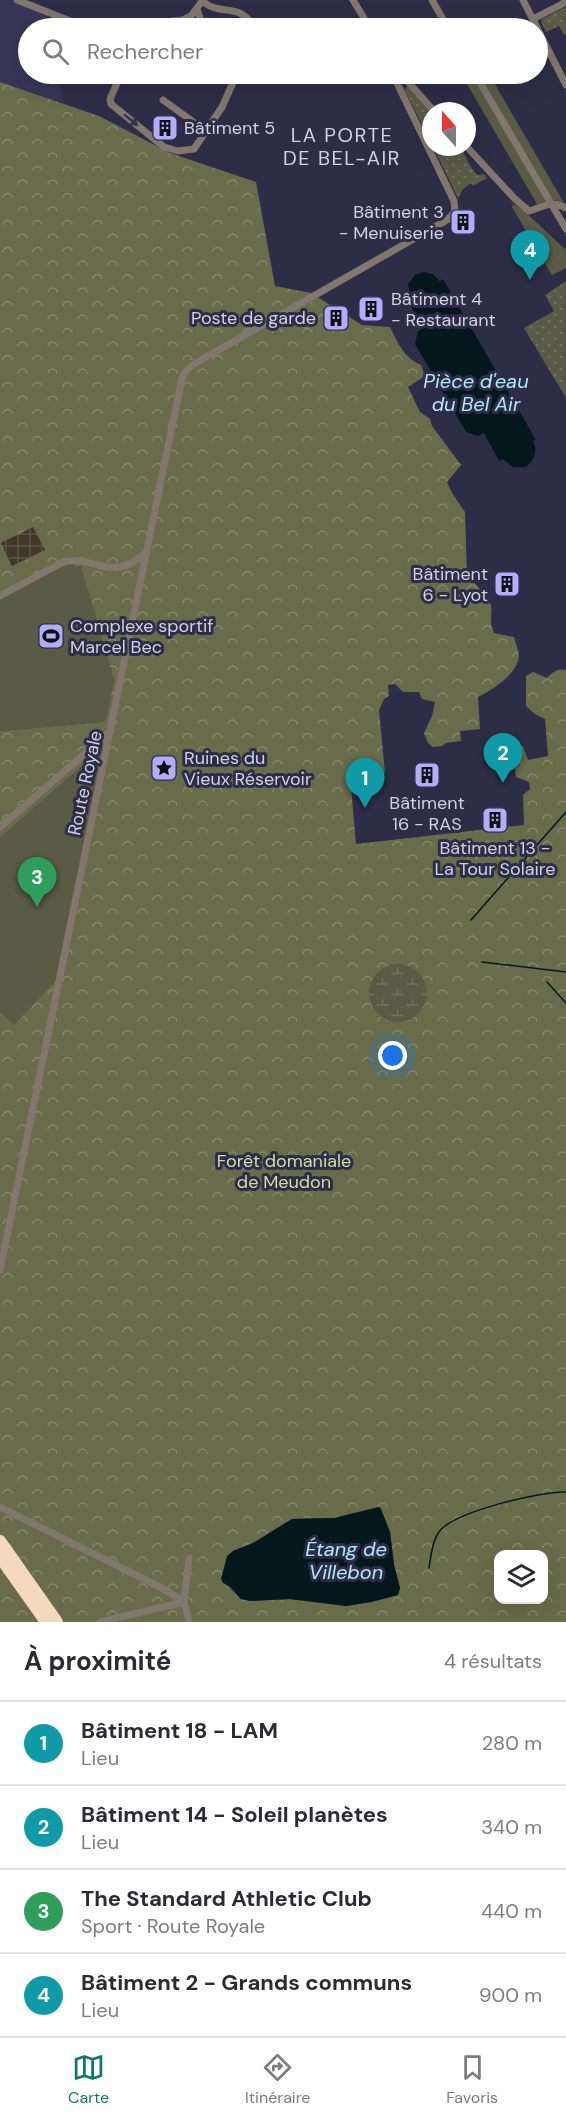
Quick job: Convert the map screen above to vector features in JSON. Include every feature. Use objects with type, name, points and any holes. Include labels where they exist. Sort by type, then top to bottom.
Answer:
[{"type":"highway","points":[[0,1541],[57,1622]]},
{"type":"highway","points":[[0,1557],[46,1622]]},
{"type":"street","points":[[17,0],[63,18]]},
{"type":"street","points":[[353,0],[364,18]]},
{"type":"street","points":[[432,0],[442,18]]},
{"type":"street","points":[[524,0],[533,18]]},
{"type":"street","points":[[186,18],[203,1],[217,10],[237,11],[248,18]]},
{"type":"street","points":[[535,18],[566,2]]},
{"type":"street","points":[[196,9],[200,18]]},
{"type":"street","points":[[548,47],[564,76],[566,86]]},
{"type":"street","points":[[117,84],[110,99],[111,104],[164,147],[178,151],[194,149],[222,107],[232,84]]},
{"type":"street","name":"Route Royale","points":[[0,1270],[184,372],[206,357],[447,220],[456,212],[454,201],[397,84]]},
{"type":"street","points":[[410,84],[426,102]]},
{"type":"street","points":[[481,84],[566,229]]},
{"type":"street","points":[[163,100],[206,131]]},
{"type":"street","points":[[474,156],[529,211],[551,203],[566,208]]},
{"type":"street","points":[[0,596],[63,562],[73,560],[108,569],[117,568],[140,558],[147,552]]},
{"type":"street","points":[[0,827],[111,731]]},
{"type":"street","points":[[0,1507],[164,1589],[184,1602],[188,1610],[189,1622]]},
{"type":"street","points":[[184,1602],[189,1558]]},
{"type":"street","points":[[100,1622],[184,1602]]},
{"type":"shaded area","points":[[0,0],[9,0],[46,15],[47,18],[18,18],[18,84],[60,84],[64,103],[0,82]]},
{"type":"shaded area","points":[[33,526],[45,550],[13,566],[1,543]]},
{"type":"green space","points":[[566,7],[566,34],[564,35],[559,26],[548,31],[548,18],[544,18]]},
{"type":"green space","name":"Forêt domaniale de Meudon","points":[[0,82],[99,116],[170,153],[256,182],[275,286],[311,293],[362,325],[390,327],[406,354],[421,365],[425,376],[408,387],[420,412],[430,419],[432,426],[461,465],[447,482],[465,512],[467,575],[490,602],[491,624],[494,633],[514,637],[519,656],[509,675],[497,686],[478,697],[480,729],[460,731],[461,741],[446,743],[442,746],[433,747],[428,743],[424,733],[432,716],[435,702],[422,699],[419,692],[403,692],[395,684],[388,685],[389,696],[384,699],[379,710],[385,773],[350,776],[356,844],[524,825],[523,795],[530,789],[529,782],[516,777],[512,748],[523,746],[528,760],[548,756],[545,719],[526,706],[526,676],[533,672],[547,678],[555,671],[566,670],[566,1622],[0,1622],[0,1012],[14,1025],[60,976],[107,744],[0,838],[0,731],[102,722],[106,719],[114,680],[81,566],[75,568],[73,563],[0,593]],"holes":[[[33,527],[45,550],[12,566],[1,543]],[[378,1507],[381,1509],[390,1532],[394,1565],[400,1588],[397,1595],[346,1606],[290,1599],[251,1601],[241,1599],[226,1584],[233,1551],[253,1543],[292,1519],[334,1518]]]},
{"type":"green space","points":[[467,84],[478,84],[546,201],[537,204]]},
{"type":"green space","points":[[484,84],[495,84],[564,203],[551,199]]},
{"type":"green space","points":[[408,86],[422,102],[422,124],[404,89]]},
{"type":"green space","points":[[437,156],[465,156],[478,175],[484,174],[487,178],[473,186],[471,183],[463,189],[458,198]]},
{"type":"green space","points":[[513,204],[523,210],[566,250],[566,268],[552,275],[512,207]]},
{"type":"green space","points":[[566,281],[566,398],[524,328],[554,311],[545,295]]},
{"type":"green space","name":"Complexe sportif Marcel Bec","points":[[73,563],[75,568],[81,566],[83,571],[114,680],[106,719],[102,722],[0,731],[0,593]]},
{"type":"green space","points":[[108,743],[60,976],[14,1026],[0,1012],[0,838]]},
{"type":"green space","points":[[398,964],[409,966],[422,977],[427,993],[425,1004],[414,1017],[398,1022],[387,1020],[374,1009],[369,993],[371,982],[382,969]]},
{"type":"water","name":"Pièce d'eau du Bel Air","points":[[424,272],[433,274],[440,281],[443,279],[536,440],[533,441],[535,456],[526,467],[513,467],[503,459],[499,461],[484,433],[478,436],[466,432],[415,344],[418,331],[423,328],[407,300],[410,299],[408,284],[415,275]]},
{"type":"water","name":"Étang de Villebon","points":[[380,1507],[390,1532],[394,1565],[400,1588],[398,1595],[346,1606],[290,1599],[251,1601],[241,1599],[221,1579],[227,1556],[292,1519],[334,1518]]},
{"type":"waterway","points":[[471,920],[566,812]]},
{"type":"waterway","points":[[482,962],[566,972]]},
{"type":"waterway","points":[[547,982],[566,1003]]},
{"type":"waterway","points":[[429,1568],[435,1540],[447,1524],[498,1504],[538,1495],[566,1492]]},
{"type":"place","name":"Bâtiment 5","points":[[165,128]]},
{"type":"place","name":"Bâtiment 3 - Menuiserie","points":[[463,222]]},
{"type":"place","name":"Bâtiment 2 - Grands communs","points":[[530,280]]},
{"type":"place","name":"Bâtiment 4 - Restaurant","points":[[371,309]]},
{"type":"place","name":"Poste de garde","points":[[336,318]]},
{"type":"place","name":"Bâtiment 6 - Lyot","points":[[507,584]]},
{"type":"place","name":"Complexe sportif Marcel Bec","points":[[51,636]]},
{"type":"place","name":"Ruines du Vieux Réservoir","points":[[164,768]]},
{"type":"place","name":"Bâtiment 16 - RAS","points":[[427,775]]},
{"type":"place","name":"Bâtiment 14 - Soleil planètes","points":[[503,783]]},
{"type":"place","name":"Bâtiment 18 - LAM","points":[[365,808]]},
{"type":"place","name":"Bâtiment 13 - La Tour Solaire","points":[[495,820]]},
{"type":"place","name":"The Standard Athletic Club","points":[[37,907]]},
{"type":"district","name":"LA PORTE DE BEL-AIR","points":[[342,146]]}]
